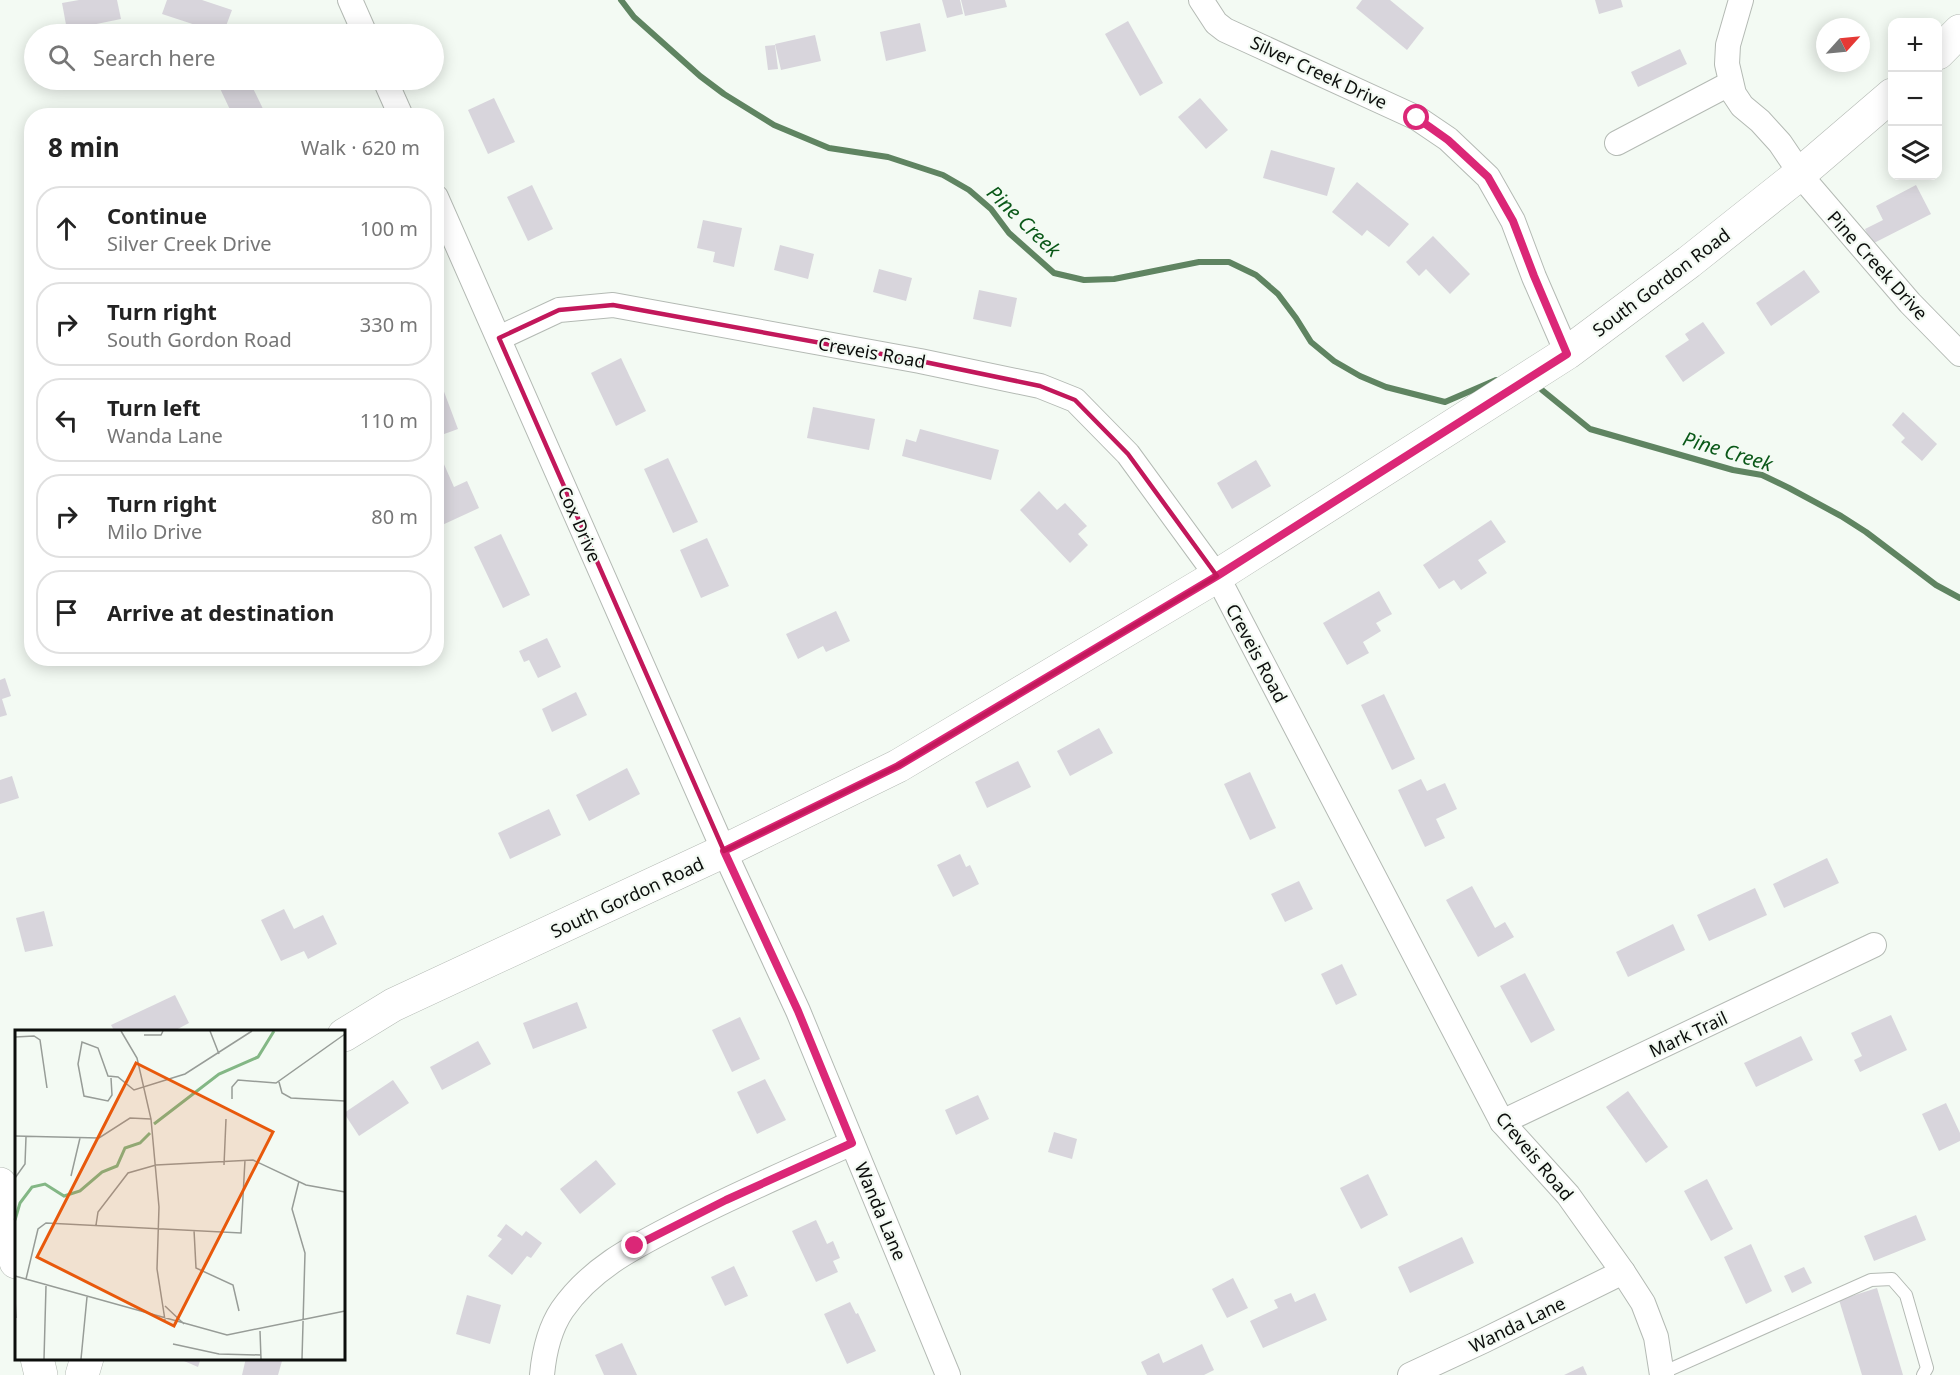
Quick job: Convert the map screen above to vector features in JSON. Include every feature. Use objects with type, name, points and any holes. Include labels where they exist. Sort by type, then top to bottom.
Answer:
[{"type":"street","points":[[350,0],[361,24]]},
{"type":"street","name":"Silver Creek Drive","points":[[1201,0],[1216,23],[1225,30],[1417,118],[1448,140],[1488,177],[1513,221],[1567,354]]},
{"type":"street","points":[[1617,143],[1731,82],[1727,64],[1728,45],[1741,0]]},
{"type":"street","points":[[1942,49],[1960,31]]},
{"type":"street","name":"Pine Creek Drive","points":[[1731,82],[1734,94],[1742,105],[1780,143],[1806,183],[1910,303],[1960,354]]},
{"type":"street","points":[[389,90],[397,108]]},
{"type":"street","name":"South Gordon Road","points":[[345,1034],[393,1005],[724,851],[898,766],[1217,576],[1567,354],[1689,262],[1801,173],[1888,99]]},
{"type":"street","name":"Cox Drive","points":[[444,215],[724,851]]},
{"type":"street","name":"Creveis Road","points":[[499,338],[559,310],[613,305],[920,361],[1040,386],[1075,400],[1128,454],[1217,576],[1502,1122],[1568,1195],[1643,1304],[1656,1337],[1662,1374]]},
{"type":"street","name":"Wanda Lane","points":[[724,851],[798,1011],[948,1375]]},
{"type":"street","name":"Mark Trail","points":[[1502,1122],[1874,945]]},
{"type":"street","points":[[542,1375],[547,1343],[561,1311],[587,1281],[610,1262],[635,1246],[726,1200],[852,1143]]},
{"type":"street","points":[[3,1181],[15,1256]]},
{"type":"street","name":"Wanda Lane","points":[[1410,1375],[1623,1272]]},
{"type":"street","points":[[38,1360],[41,1375]]},
{"type":"street","points":[[82,1375],[87,1360]]},
{"type":"lane","points":[[1662,1374],[1871,1280],[1892,1278],[1906,1295],[1927,1368],[1923,1375]]},
{"type":"highlighted area","points":[[613,305],[920,361],[1040,386],[1075,400],[1128,454],[1217,576],[898,766],[724,851],[499,338],[559,310]]},
{"type":"building","points":[[79,0],[117,0],[121,19],[96,24],[66,24],[62,3]]},
{"type":"building","points":[[167,0],[202,0],[232,10],[227,24],[192,24],[162,14]]},
{"type":"building","points":[[942,0],[960,0],[963,14],[947,18]]},
{"type":"building","points":[[961,0],[1005,0],[1007,7],[965,16]]},
{"type":"building","points":[[1362,0],[1390,0],[1424,28],[1407,50],[1356,8]]},
{"type":"building","points":[[1595,0],[1621,0],[1623,7],[1599,14]]},
{"type":"building","points":[[1128,21],[1163,83],[1140,96],[1105,34]]},
{"type":"building","points":[[920,23],[926,51],[886,61],[880,32]]},
{"type":"building","points":[[815,35],[821,61],[781,70],[775,44]]},
{"type":"building","points":[[775,45],[778,69],[768,70],[765,46]]},
{"type":"building","points":[[1680,49],[1687,64],[1638,87],[1631,72]]},
{"type":"building","points":[[221,90],[254,90],[263,108],[229,108]]},
{"type":"building","points":[[494,98],[515,142],[488,154],[468,110]]},
{"type":"building","points":[[1200,98],[1228,130],[1206,149],[1178,117]]},
{"type":"building","points":[[1271,150],[1335,168],[1327,196],[1263,178]]},
{"type":"building","points":[[1357,182],[1409,224],[1389,247],[1367,230],[1362,236],[1332,212]]},
{"type":"building","points":[[532,185],[553,229],[528,241],[507,197]]},
{"type":"building","points":[[1916,185],[1931,214],[1872,244],[1865,229],[1883,220],[1876,206]]},
{"type":"building","points":[[703,220],[742,228],[734,267],[713,262],[715,252],[697,248]]},
{"type":"building","points":[[1433,236],[1470,274],[1450,294],[1426,269],[1419,276],[1406,262]]},
{"type":"building","points":[[780,245],[814,254],[808,279],[774,270]]},
{"type":"building","points":[[879,269],[912,278],[906,301],[873,292]]},
{"type":"building","points":[[1804,270],[1820,292],[1771,326],[1756,303]]},
{"type":"building","points":[[979,290],[1017,298],[1011,327],[973,319]]},
{"type":"building","points":[[1703,322],[1725,353],[1683,382],[1665,356],[1689,340],[1685,334]]},
{"type":"building","points":[[621,358],[646,411],[616,426],[591,373]]},
{"type":"building","points":[[444,392],[458,429],[444,434]]},
{"type":"building","points":[[813,407],[875,419],[869,450],[807,438]]},
{"type":"building","points":[[1903,412],[1937,444],[1922,461],[1901,442],[1905,438],[1892,425]]},
{"type":"building","points":[[920,429],[999,450],[991,480],[902,456],[906,439],[916,442]]},
{"type":"building","points":[[668,458],[698,522],[673,533],[644,469]]},
{"type":"building","points":[[1256,460],[1271,486],[1232,509],[1217,483]]},
{"type":"building","points":[[444,464],[454,487],[467,481],[479,508],[444,524]]},
{"type":"building","points":[[1039,491],[1057,510],[1065,503],[1087,526],[1078,534],[1088,545],[1070,563],[1020,510]]},
{"type":"building","points":[[1491,520],[1506,542],[1478,560],[1487,573],[1461,590],[1454,580],[1439,589],[1423,565]]},
{"type":"building","points":[[501,534],[530,595],[503,608],[474,547]]},
{"type":"building","points":[[707,538],[729,586],[701,598],[680,550]]},
{"type":"building","points":[[1379,591],[1392,614],[1376,623],[1381,631],[1363,642],[1369,653],[1347,665],[1323,623]]},
{"type":"building","points":[[836,611],[850,641],[826,652],[823,646],[798,659],[786,634]]},
{"type":"building","points":[[547,638],[561,667],[538,678],[529,660],[524,662],[519,651]]},
{"type":"building","points":[[5,678],[11,696],[2,699],[7,715],[0,717],[0,680]]},
{"type":"building","points":[[576,692],[587,715],[552,732],[542,709]]},
{"type":"building","points":[[1384,694],[1415,759],[1392,770],[1361,705]]},
{"type":"building","points":[[1099,728],[1113,753],[1070,776],[1057,751]]},
{"type":"building","points":[[1018,761],[1031,787],[987,808],[975,782]]},
{"type":"building","points":[[627,768],[640,794],[589,821],[576,795]]},
{"type":"building","points":[[1250,772],[1276,828],[1250,840],[1224,784]]},
{"type":"building","points":[[12,776],[19,798],[0,804],[0,780]]},
{"type":"building","points":[[1421,779],[1427,791],[1445,783],[1457,809],[1436,819],[1445,838],[1425,847],[1398,790]]},
{"type":"building","points":[[549,809],[561,835],[510,859],[498,833]]},
{"type":"building","points":[[960,854],[966,867],[970,865],[979,884],[953,897],[937,865]]},
{"type":"building","points":[[1827,858],[1839,883],[1784,908],[1773,884]]},
{"type":"building","points":[[1299,881],[1313,909],[1285,922],[1271,894]]},
{"type":"building","points":[[1472,886],[1495,928],[1505,922],[1514,937],[1478,957],[1446,900]]},
{"type":"building","points":[[1755,888],[1767,915],[1709,941],[1697,915]]},
{"type":"building","points":[[284,909],[294,929],[323,915],[337,944],[308,959],[304,951],[281,961],[261,920]]},
{"type":"building","points":[[44,911],[53,946],[25,952],[16,918]]},
{"type":"building","points":[[1673,924],[1685,950],[1628,977],[1616,952]]},
{"type":"building","points":[[1342,964],[1357,995],[1336,1005],[1321,974]]},
{"type":"building","points":[[1525,973],[1555,1030],[1531,1043],[1500,986]]},
{"type":"building","points":[[175,995],[189,1023],[176,1030],[114,1030],[111,1025]]},
{"type":"building","points":[[577,1002],[587,1028],[533,1049],[523,1023]]},
{"type":"building","points":[[1891,1015],[1907,1050],[1860,1072],[1854,1060],[1862,1056],[1851,1033]]},
{"type":"building","points":[[740,1017],[760,1059],[732,1072],[712,1030]]},
{"type":"building","points":[[1801,1036],[1813,1060],[1756,1087],[1744,1063]]},
{"type":"building","points":[[478,1041],[491,1064],[442,1090],[430,1067]]},
{"type":"building","points":[[765,1079],[786,1120],[757,1134],[737,1092]]},
{"type":"building","points":[[393,1080],[409,1103],[359,1136],[345,1112]]},
{"type":"building","points":[[1628,1091],[1668,1147],[1646,1163],[1606,1107]]},
{"type":"building","points":[[978,1095],[989,1119],[956,1135],[945,1110]]},
{"type":"building","points":[[1946,1103],[1960,1133],[1960,1141],[1939,1151],[1922,1114]]},
{"type":"building","points":[[1054,1132],[1077,1139],[1072,1159],[1048,1152]]},
{"type":"building","points":[[596,1160],[616,1184],[580,1214],[560,1189]]},
{"type":"building","points":[[1368,1174],[1388,1215],[1361,1229],[1340,1188]]},
{"type":"building","points":[[1707,1179],[1733,1229],[1711,1241],[1684,1191]]},
{"type":"building","points":[[1916,1215],[1926,1240],[1874,1261],[1864,1236]]},
{"type":"building","points":[[816,1220],[827,1244],[833,1241],[840,1258],[833,1261],[838,1272],[816,1282],[792,1231]]},
{"type":"building","points":[[506,1224],[522,1236],[526,1231],[542,1243],[531,1258],[527,1256],[512,1275],[488,1256],[502,1239],[497,1236]]},
{"type":"building","points":[[1462,1237],[1474,1263],[1410,1293],[1398,1267]]},
{"type":"building","points":[[1751,1244],[1772,1291],[1746,1304],[1724,1257]]},
{"type":"building","points":[[734,1266],[748,1296],[725,1306],[711,1277]]},
{"type":"building","points":[[1804,1267],[1812,1283],[1792,1293],[1784,1276]]},
{"type":"building","points":[[1233,1278],[1248,1308],[1227,1318],[1212,1289]]},
{"type":"building","points":[[1877,1288],[1903,1375],[1862,1375],[1839,1300]]},
{"type":"building","points":[[1291,1293],[1295,1302],[1315,1293],[1327,1320],[1263,1348],[1250,1321],[1278,1308],[1274,1300]]},
{"type":"building","points":[[467,1295],[501,1305],[490,1344],[456,1334]]},
{"type":"building","points":[[850,1302],[856,1314],[858,1313],[876,1351],[847,1364],[824,1314]]},
{"type":"building","points":[[622,1343],[637,1375],[604,1375],[595,1355]]},
{"type":"building","points":[[1202,1344],[1214,1370],[1204,1375],[1147,1375],[1141,1362],[1159,1353],[1163,1363]]},
{"type":"building","points":[[182,1360],[200,1360],[198,1367]]},
{"type":"building","points":[[246,1360],[282,1361],[278,1375],[242,1375]]},
{"type":"building","points":[[1583,1366],[1587,1375],[1564,1375]]},
{"type":"waterway","name":"Pine Creek","points":[[621,0],[634,17],[700,76],[774,125],[829,148],[888,157],[943,175],[969,190],[991,209],[1009,233],[1054,273],[1084,280],[1114,279],[1199,262],[1229,262],[1256,275],[1278,294],[1311,342],[1334,361],[1360,376],[1386,387],[1445,402],[1496,380]]},
{"type":"waterway","name":"Pine Creek","points":[[1542,390],[1590,429],[1733,470],[1762,475],[1789,488],[1866,532],[1936,585],[1960,598]]},
{"type":"route","points":[[635,1246],[726,1200],[852,1143],[798,1011],[724,851],[898,766],[1217,576],[1567,354],[1513,221],[1488,177],[1448,140],[1417,118]]}]
